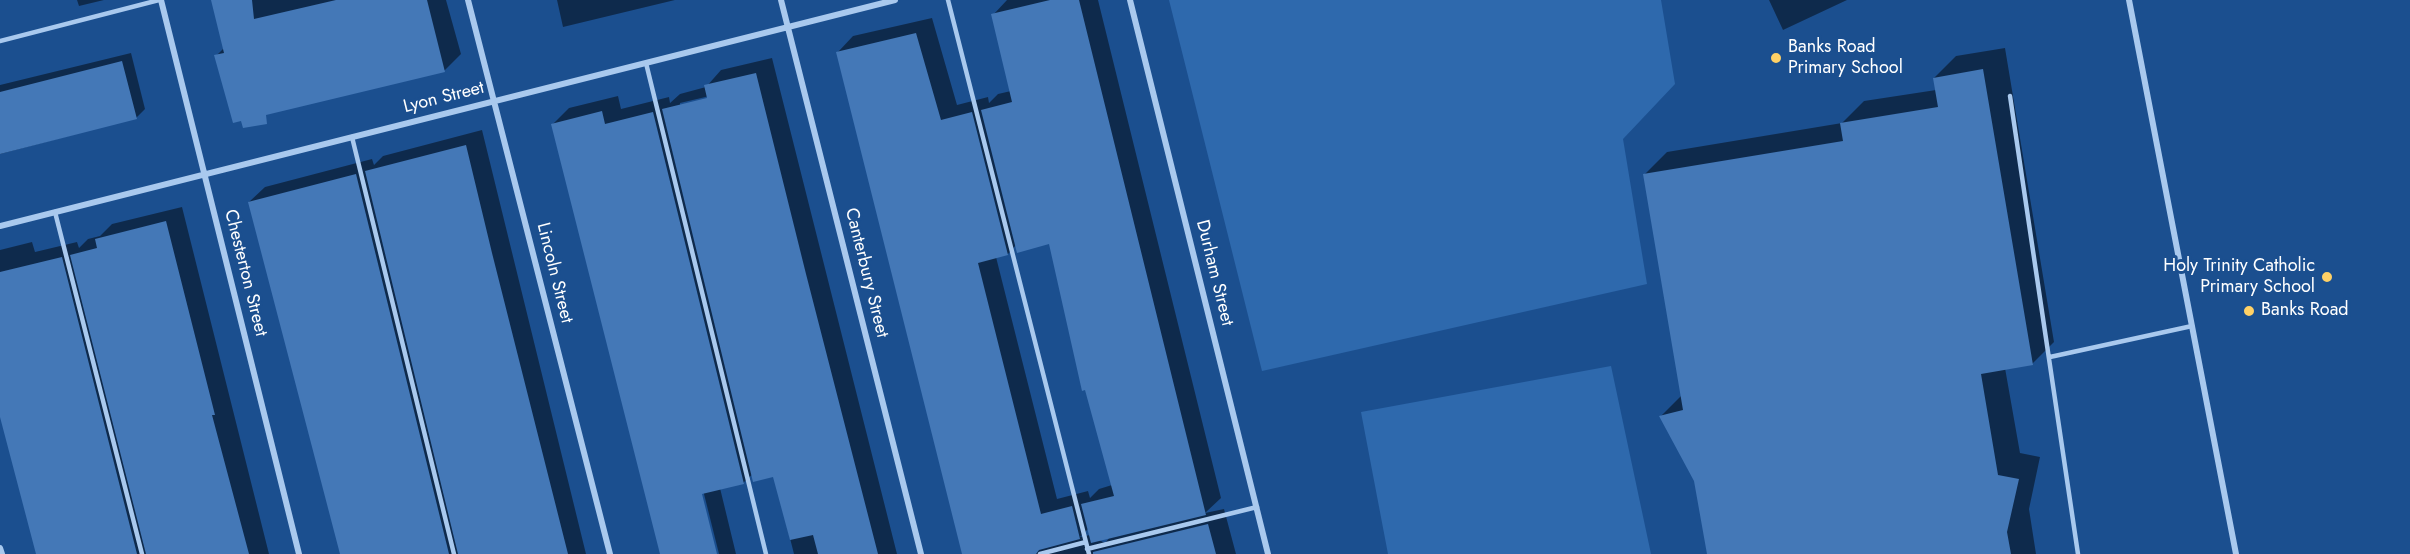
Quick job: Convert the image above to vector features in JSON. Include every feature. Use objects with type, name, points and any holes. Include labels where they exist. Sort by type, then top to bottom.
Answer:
[{"type":"street","name":"Chesterton Street","points":[[160,0],[299,554]]},
{"type":"street","name":"Lincoln Street","points":[[468,0],[610,554]]},
{"type":"street","name":"Canterbury Street","points":[[781,0],[921,554]]},
{"type":"street","name":"Lyon Street","points":[[0,226],[895,0]]},
{"type":"street","name":"Durham Street","points":[[1130,0],[1269,554]]},
{"type":"street","points":[[2129,0],[2236,554]]},
{"type":"street","points":[[0,548],[2,554]]},
{"type":"lane","points":[[0,41],[160,0]]},
{"type":"lane","points":[[948,0],[1088,551],[1257,507]]},
{"type":"lane","points":[[646,63],[766,554]]},
{"type":"lane","points":[[2010,96],[2078,554]]},
{"type":"lane","points":[[352,137],[454,554]]},
{"type":"lane","points":[[55,212],[142,554]]},
{"type":"lane","points":[[2050,357],[2192,326]]},
{"type":"lane","points":[[1040,554],[1086,542]]},
{"type":"shaded area","points":[[1169,0],[1661,0],[1675,84],[1623,139],[1647,284],[1262,371]]},
{"type":"shaded area","points":[[1611,366],[1651,554],[1388,554],[1361,412]]},
{"type":"building","points":[[211,0],[252,0],[254,19],[336,0],[427,0],[445,72],[266,115],[267,124],[243,128],[241,121],[233,123],[214,55],[224,53]]},
{"type":"building","points":[[1050,0],[1079,0],[1206,515],[1091,543],[1081,504],[1114,496],[1085,390],[1082,391],[1049,244],[1017,253],[981,110],[1012,102],[991,14]]},
{"type":"building","points":[[916,33],[941,120],[972,112],[1008,255],[978,263],[1041,514],[1072,506],[1080,539],[1039,550],[1036,554],[962,554],[836,52]]},
{"type":"building","points":[[122,61],[137,119],[0,154],[0,92]]},
{"type":"building","points":[[1983,69],[2033,365],[1981,374],[1998,475],[2019,479],[2007,532],[2011,554],[1707,554],[1694,481],[1659,416],[1683,410],[1643,174],[1843,141],[1840,123],[1938,107],[1933,78]]},
{"type":"building","points":[[756,73],[878,554],[818,554],[813,535],[790,540],[773,477],[753,482],[662,109],[707,98],[704,85]]},
{"type":"building","points":[[602,111],[605,124],[653,112],[744,484],[702,494],[717,554],[660,554],[551,124]]},
{"type":"building","points":[[466,145],[568,554],[458,554],[365,171]]},
{"type":"building","points":[[356,174],[449,554],[340,554],[248,202]]},
{"type":"building","points":[[166,221],[215,415],[212,415],[249,554],[146,554],[70,255],[97,248],[95,239]]},
{"type":"building","points":[[62,257],[137,554],[36,554],[0,417],[0,272]]},
{"type":"building","points":[[1208,524],[1216,554],[1093,554],[1093,552]]},
{"type":"place","name":"Banks Road Primary School","points":[[1776,58]]},
{"type":"place","name":"Holy Trinity Catholic Primary School","points":[[2327,277]]},
{"type":"place","name":"Banks Road","points":[[2249,311]]}]
